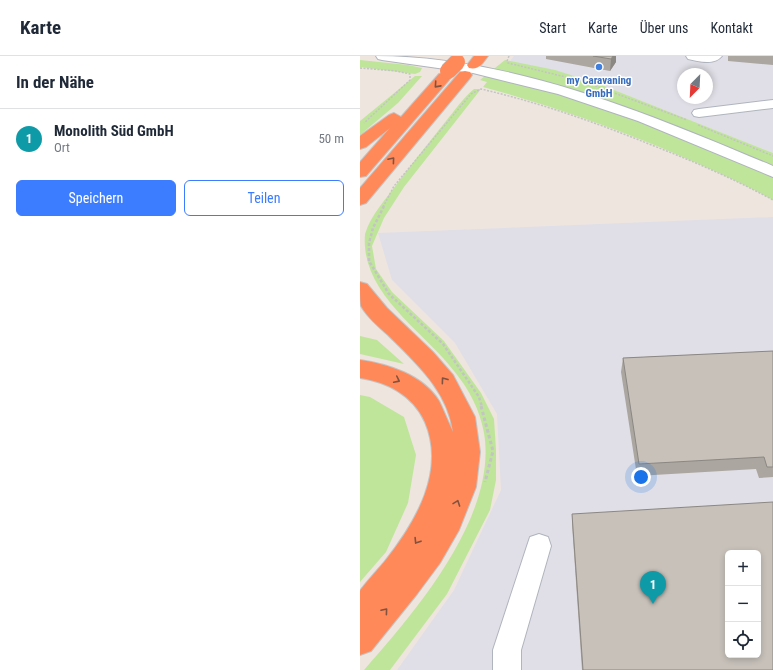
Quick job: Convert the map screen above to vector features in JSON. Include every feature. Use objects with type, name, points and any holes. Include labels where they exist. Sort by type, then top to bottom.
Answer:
[{"type":"highway","points":[[360,172],[425,98],[465,64]]},
{"type":"highway","points":[[360,212],[364,195],[465,64]]},
{"type":"highway","points":[[360,144],[387,124],[403,109],[425,98]]},
{"type":"highway","points":[[360,289],[370,303],[432,366],[446,383],[457,402],[465,421],[469,446],[468,466],[463,486],[456,508],[441,537],[407,585],[360,640]]},
{"type":"highway","points":[[360,369],[380,372],[396,379],[410,386],[424,399],[434,414],[441,430],[444,449],[444,466],[441,484],[435,503],[421,535],[394,574],[360,613]]},
{"type":"street","points":[[382,56],[466,68],[563,91],[640,117],[705,142],[773,172]]},
{"type":"street","points":[[692,56],[701,59],[716,56]]},
{"type":"street","points":[[699,112],[773,104]]},
{"type":"street","points":[[507,670],[508,650],[539,546]]},
{"type":"path","points":[[509,56],[507,61],[508,63],[552,72],[605,88]]},
{"type":"path","points":[[360,68],[410,74],[410,80],[378,111],[360,125]]},
{"type":"path","points":[[485,484],[493,451],[479,396],[443,344],[389,294],[369,261],[369,243],[373,228],[394,186],[471,94],[481,89],[521,98],[612,128],[713,169],[773,200]]},
{"type":"shaded area","points":[[514,56],[773,56],[773,153],[599,84],[510,61]]},
{"type":"shaded area","points":[[773,217],[773,670],[397,670],[454,590],[501,490],[497,414],[455,343],[392,280],[378,233]]},
{"type":"green space","points":[[360,60],[422,68],[420,72],[415,74],[360,67]]},
{"type":"green space","points":[[505,60],[555,70],[599,84],[773,153],[773,200],[744,185],[657,146],[592,121],[483,87],[487,82],[480,80]]},
{"type":"green space","points":[[415,76],[422,76],[398,103],[360,135],[360,121]]},
{"type":"green space","points":[[474,89],[481,89],[404,187],[384,218],[372,246],[376,269],[392,292],[444,341],[481,393],[494,419],[496,480],[490,510],[447,594],[390,670],[364,670],[406,620],[448,561],[466,529],[478,497],[485,465],[484,433],[480,416],[473,400],[454,371],[396,310],[383,293],[373,275],[366,255],[365,234],[375,213],[416,158],[459,104]]},
{"type":"green space","points":[[360,336],[377,340],[404,364],[360,354]]},
{"type":"green space","points":[[360,395],[370,397],[404,417],[416,455],[408,503],[386,552],[360,582]]},
{"type":"building","points":[[593,56],[613,56],[611,59]]},
{"type":"building","points":[[773,351],[773,467],[767,467],[764,457],[639,464],[623,358]]},
{"type":"building","points":[[773,502],[773,670],[583,670],[572,514]]},
{"type":"place","name":"my Caravaning GmbH","points":[[599,67]]},
{"type":"place","name":"Monolith Süd GmbH","points":[[653,604]]}]
